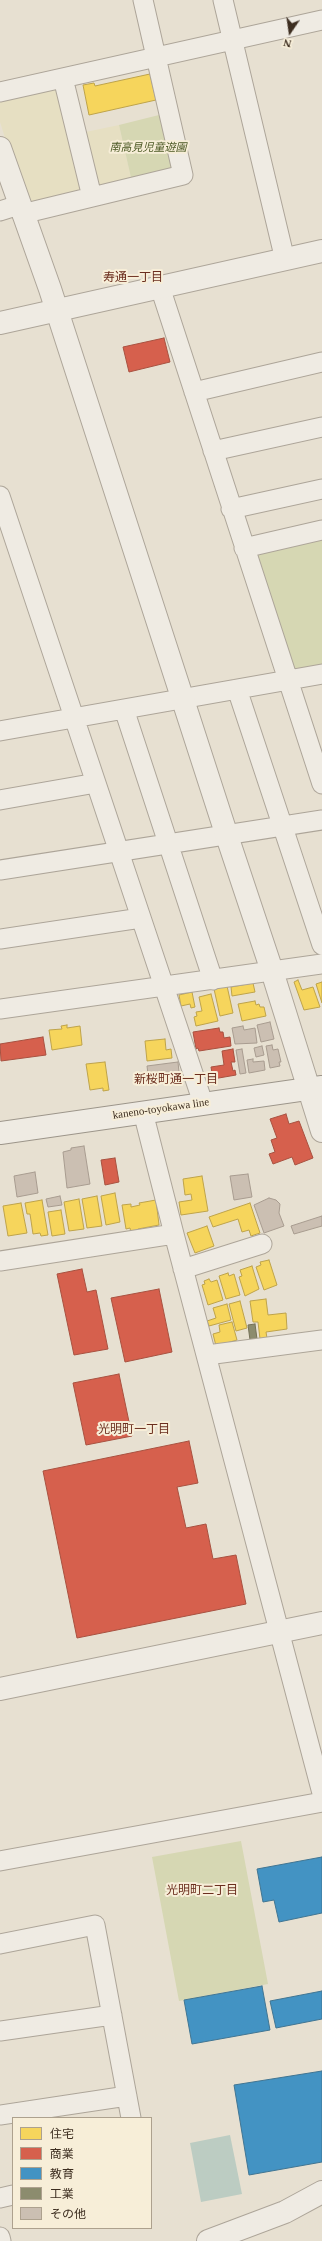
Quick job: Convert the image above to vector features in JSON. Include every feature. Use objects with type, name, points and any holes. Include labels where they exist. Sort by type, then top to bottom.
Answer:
[{"type":"street","points":[[14,210],[92,197],[183,175],[143,0]]},
{"type":"street","points":[[224,0],[232,40],[285,260]]},
{"type":"street","points":[[0,92],[322,20]]},
{"type":"street","points":[[63,78],[92,197]]},
{"type":"street","points":[[0,148],[14,210],[57,309],[227,836],[272,971],[315,1088],[322,1131]]},
{"type":"street","points":[[0,323],[57,309],[322,251]]},
{"type":"street","points":[[160,287],[231,509],[288,680],[317,750],[322,784]]},
{"type":"street","points":[[194,392],[322,362]]},
{"type":"street","points":[[213,451],[322,427]]},
{"type":"street","points":[[231,509],[322,489]]},
{"type":"street","points":[[0,496],[6,533],[75,718],[203,1103]]},
{"type":"street","points":[[244,548],[322,530]]},
{"type":"street","points":[[0,731],[322,674]]},
{"type":"street","points":[[237,689],[322,945]]},
{"type":"street","points":[[124,709],[213,980]]},
{"type":"street","points":[[0,800],[96,783]]},
{"type":"street","points":[[0,870],[227,836],[322,820]]},
{"type":"street","points":[[0,939],[142,918]]},
{"type":"street","points":[[0,1009],[164,988],[322,964]]},
{"type":"street","name":"kaneno-toyokawa line","points":[[0,1133],[315,1088]]},
{"type":"street","points":[[144,1112],[183,1269],[322,1793]]},
{"type":"street","points":[[0,1261],[174,1234]]},
{"type":"street","points":[[183,1269],[262,1244]]},
{"type":"street","points":[[207,1355],[322,1340]]},
{"type":"street","points":[[0,1689],[56,1679],[322,1623]]},
{"type":"street","points":[[0,1861],[322,1802]]},
{"type":"street","points":[[0,1944],[95,1925],[131,2117]]},
{"type":"street","points":[[0,2031],[112,2015]]},
{"type":"street","points":[[0,2115],[127,2096]]},
{"type":"street","points":[[208,2241],[236,2236],[322,2192]]},
{"type":"street","points":[[0,2198],[12,2195]]},
{"type":"street","points":[[0,2237],[1,2241]]},
{"type":"shaded area","points":[[59,85],[85,193],[27,207],[0,122],[0,98]]},
{"type":"shaded area","points":[[119,125],[132,182],[95,191],[81,133]]},
{"type":"shaded area","points":[[230,2135],[242,2194],[201,2202],[190,2143]]},
{"type":"green space","name":"南高見児童遊園","points":[[163,114],[176,171],[132,182],[119,125]]},
{"type":"green space","points":[[322,538],[322,667],[297,671],[291,667],[253,558],[257,552]]},
{"type":"green space","points":[[241,1841],[268,1984],[179,2001],[152,1857]]},
{"type":"building: 住宅","points":[[150,74],[156,100],[89,115],[83,85],[94,83],[95,86]]},
{"type":"building: 住宅","points":[[298,980],[302,990],[313,987],[320,1007],[304,1010],[294,982]]},
{"type":"building: 住宅","points":[[322,982],[322,1003],[316,984]]},
{"type":"building: 住宅","points":[[253,983],[255,992],[232,996],[231,987]]},
{"type":"building: 住宅","points":[[227,986],[233,1013],[220,1016],[214,989]]},
{"type":"building: 住宅","points":[[192,992],[195,1007],[191,1008],[190,1004],[181,1006],[179,995]]},
{"type":"building: 住宅","points":[[211,994],[218,1021],[196,1026],[194,1017],[197,1016],[196,1012],[202,1011],[199,997]]},
{"type":"building: 住宅","points":[[255,1001],[256,1005],[259,1004],[260,1007],[264,1007],[266,1016],[242,1021],[238,1004]]},
{"type":"building: 住宅","points":[[67,1025],[67,1028],[80,1026],[82,1045],[52,1050],[49,1030],[62,1029],[61,1026]]},
{"type":"building: 住宅","points":[[165,1039],[166,1050],[171,1049],[172,1058],[147,1061],[145,1041]]},
{"type":"building: 住宅","points":[[105,1062],[109,1090],[103,1091],[103,1088],[90,1090],[86,1064]]},
{"type":"building: 住宅","points":[[202,1176],[208,1211],[181,1215],[179,1202],[192,1200],[191,1194],[185,1195],[183,1179]]},
{"type":"building: 住宅","points":[[115,1193],[120,1222],[106,1225],[101,1196]]},
{"type":"building: 住宅","points":[[97,1196],[102,1226],[87,1228],[82,1199]]},
{"type":"building: 住宅","points":[[79,1199],[84,1229],[69,1231],[64,1202]]},
{"type":"building: 住宅","points":[[42,1200],[48,1235],[41,1236],[40,1233],[33,1234],[30,1214],[27,1214],[25,1203]]},
{"type":"building: 住宅","points":[[156,1200],[159,1225],[138,1229],[139,1232],[131,1233],[130,1228],[126,1229],[122,1205],[131,1204],[131,1207],[140,1205],[139,1203]]},
{"type":"building: 住宅","points":[[21,1203],[27,1233],[8,1236],[3,1206]]},
{"type":"building: 住宅","points":[[250,1203],[260,1233],[251,1236],[249,1230],[242,1232],[238,1219],[213,1227],[209,1217]]},
{"type":"building: 住宅","points":[[61,1210],[65,1234],[52,1236],[48,1212]]},
{"type":"building: 住宅","points":[[207,1226],[214,1246],[195,1253],[187,1233]]},
{"type":"building: 住宅","points":[[269,1260],[277,1285],[264,1290],[256,1267],[261,1265],[260,1262]]},
{"type":"building: 住宅","points":[[252,1266],[259,1289],[245,1296],[239,1277],[242,1276],[240,1270]]},
{"type":"building: 住宅","points":[[228,1273],[229,1276],[234,1274],[240,1295],[226,1299],[219,1276]]},
{"type":"building: 住宅","points":[[209,1279],[211,1282],[217,1280],[223,1300],[208,1305],[202,1285],[205,1284],[204,1281]]},
{"type":"building: 住宅","points":[[266,1299],[268,1315],[286,1313],[287,1329],[266,1332],[267,1338],[260,1339],[258,1322],[253,1322],[250,1301]]},
{"type":"building: 住宅","points":[[240,1301],[247,1328],[236,1331],[229,1304]]},
{"type":"building: 住宅","points":[[227,1304],[231,1320],[209,1326],[207,1321],[216,1318],[213,1308]]},
{"type":"building: 住宅","points":[[232,1322],[237,1340],[216,1346],[213,1334],[220,1332],[219,1325]]},
{"type":"building: 商業","points":[[164,338],[170,362],[129,372],[123,347]]},
{"type":"building: 商業","points":[[219,1028],[220,1032],[223,1032],[224,1038],[230,1037],[231,1046],[199,1051],[198,1048],[196,1049],[193,1032]]},
{"type":"building: 商業","points":[[43,1037],[46,1055],[1,1061],[0,1044]]},
{"type":"building: 商業","points":[[233,1049],[235,1062],[231,1062],[233,1071],[235,1070],[236,1075],[213,1079],[211,1067],[224,1065],[222,1051]]},
{"type":"building: 商業","points":[[286,1114],[289,1124],[299,1121],[313,1158],[295,1165],[292,1157],[273,1164],[269,1154],[275,1152],[271,1140],[277,1138],[270,1119]]},
{"type":"building: 商業","points":[[115,1158],[119,1182],[105,1185],[101,1160]]},
{"type":"building: 商業","points":[[82,1269],[87,1292],[96,1290],[108,1349],[74,1355],[57,1274]]},
{"type":"building: 商業","points":[[159,1289],[172,1352],[125,1362],[111,1298]]},
{"type":"building: 商業","points":[[119,1374],[132,1436],[86,1445],[73,1383]]},
{"type":"building: 商業","points":[[189,1441],[198,1483],[177,1487],[186,1528],[206,1524],[213,1559],[236,1555],[246,1604],[77,1638],[43,1471]]},
{"type":"building: 教育","points":[[322,1857],[322,1913],[279,1922],[274,1900],[263,1902],[257,1869]]},
{"type":"building: 教育","points":[[262,1986],[270,2030],[192,2044],[184,2000]]},
{"type":"building: 教育","points":[[322,1991],[322,2019],[276,2028],[270,2001]]},
{"type":"building: 教育","points":[[322,2071],[322,2162],[249,2175],[234,2085]]},
{"type":"building: 工業","points":[[255,1324],[257,1339],[250,1340],[248,1325]]},
{"type":"building: その他","points":[[270,1022],[274,1039],[261,1042],[257,1025]]},
{"type":"building: その他","points":[[243,1026],[244,1030],[255,1028],[257,1043],[235,1044],[232,1028]]},
{"type":"building: その他","points":[[272,1045],[273,1050],[278,1049],[281,1062],[279,1062],[280,1066],[270,1068],[266,1046]]},
{"type":"building: その他","points":[[262,1046],[264,1055],[256,1057],[254,1048]]},
{"type":"building: その他","points":[[242,1049],[246,1073],[240,1074],[236,1050]]},
{"type":"building: その他","points":[[253,1059],[253,1062],[264,1061],[265,1070],[249,1073],[247,1060]]},
{"type":"building: その他","points":[[178,1062],[180,1082],[171,1083],[170,1079],[149,1082],[147,1066]]},
{"type":"building: その他","points":[[84,1146],[90,1184],[67,1188],[63,1152],[71,1150],[71,1148]]},
{"type":"building: その他","points":[[35,1172],[38,1193],[17,1197],[14,1176]]},
{"type":"building: その他","points":[[248,1174],[252,1197],[234,1200],[230,1176]]},
{"type":"building: その他","points":[[60,1196],[62,1205],[48,1207],[46,1199]]},
{"type":"building: その他","points":[[269,1198],[276,1200],[280,1204],[279,1213],[284,1226],[264,1233],[254,1205]]},
{"type":"building: その他","points":[[322,1216],[322,1226],[294,1234],[291,1226]]},
{"type":"district","name":"寿通一丁目","points":[[133,278]]},
{"type":"district","name":"新桜町通一丁目","points":[[176,1080]]},
{"type":"district","name":"光明町一丁目","points":[[134,1430]]},
{"type":"district","name":"光明町二丁目","points":[[202,1891]]}]
